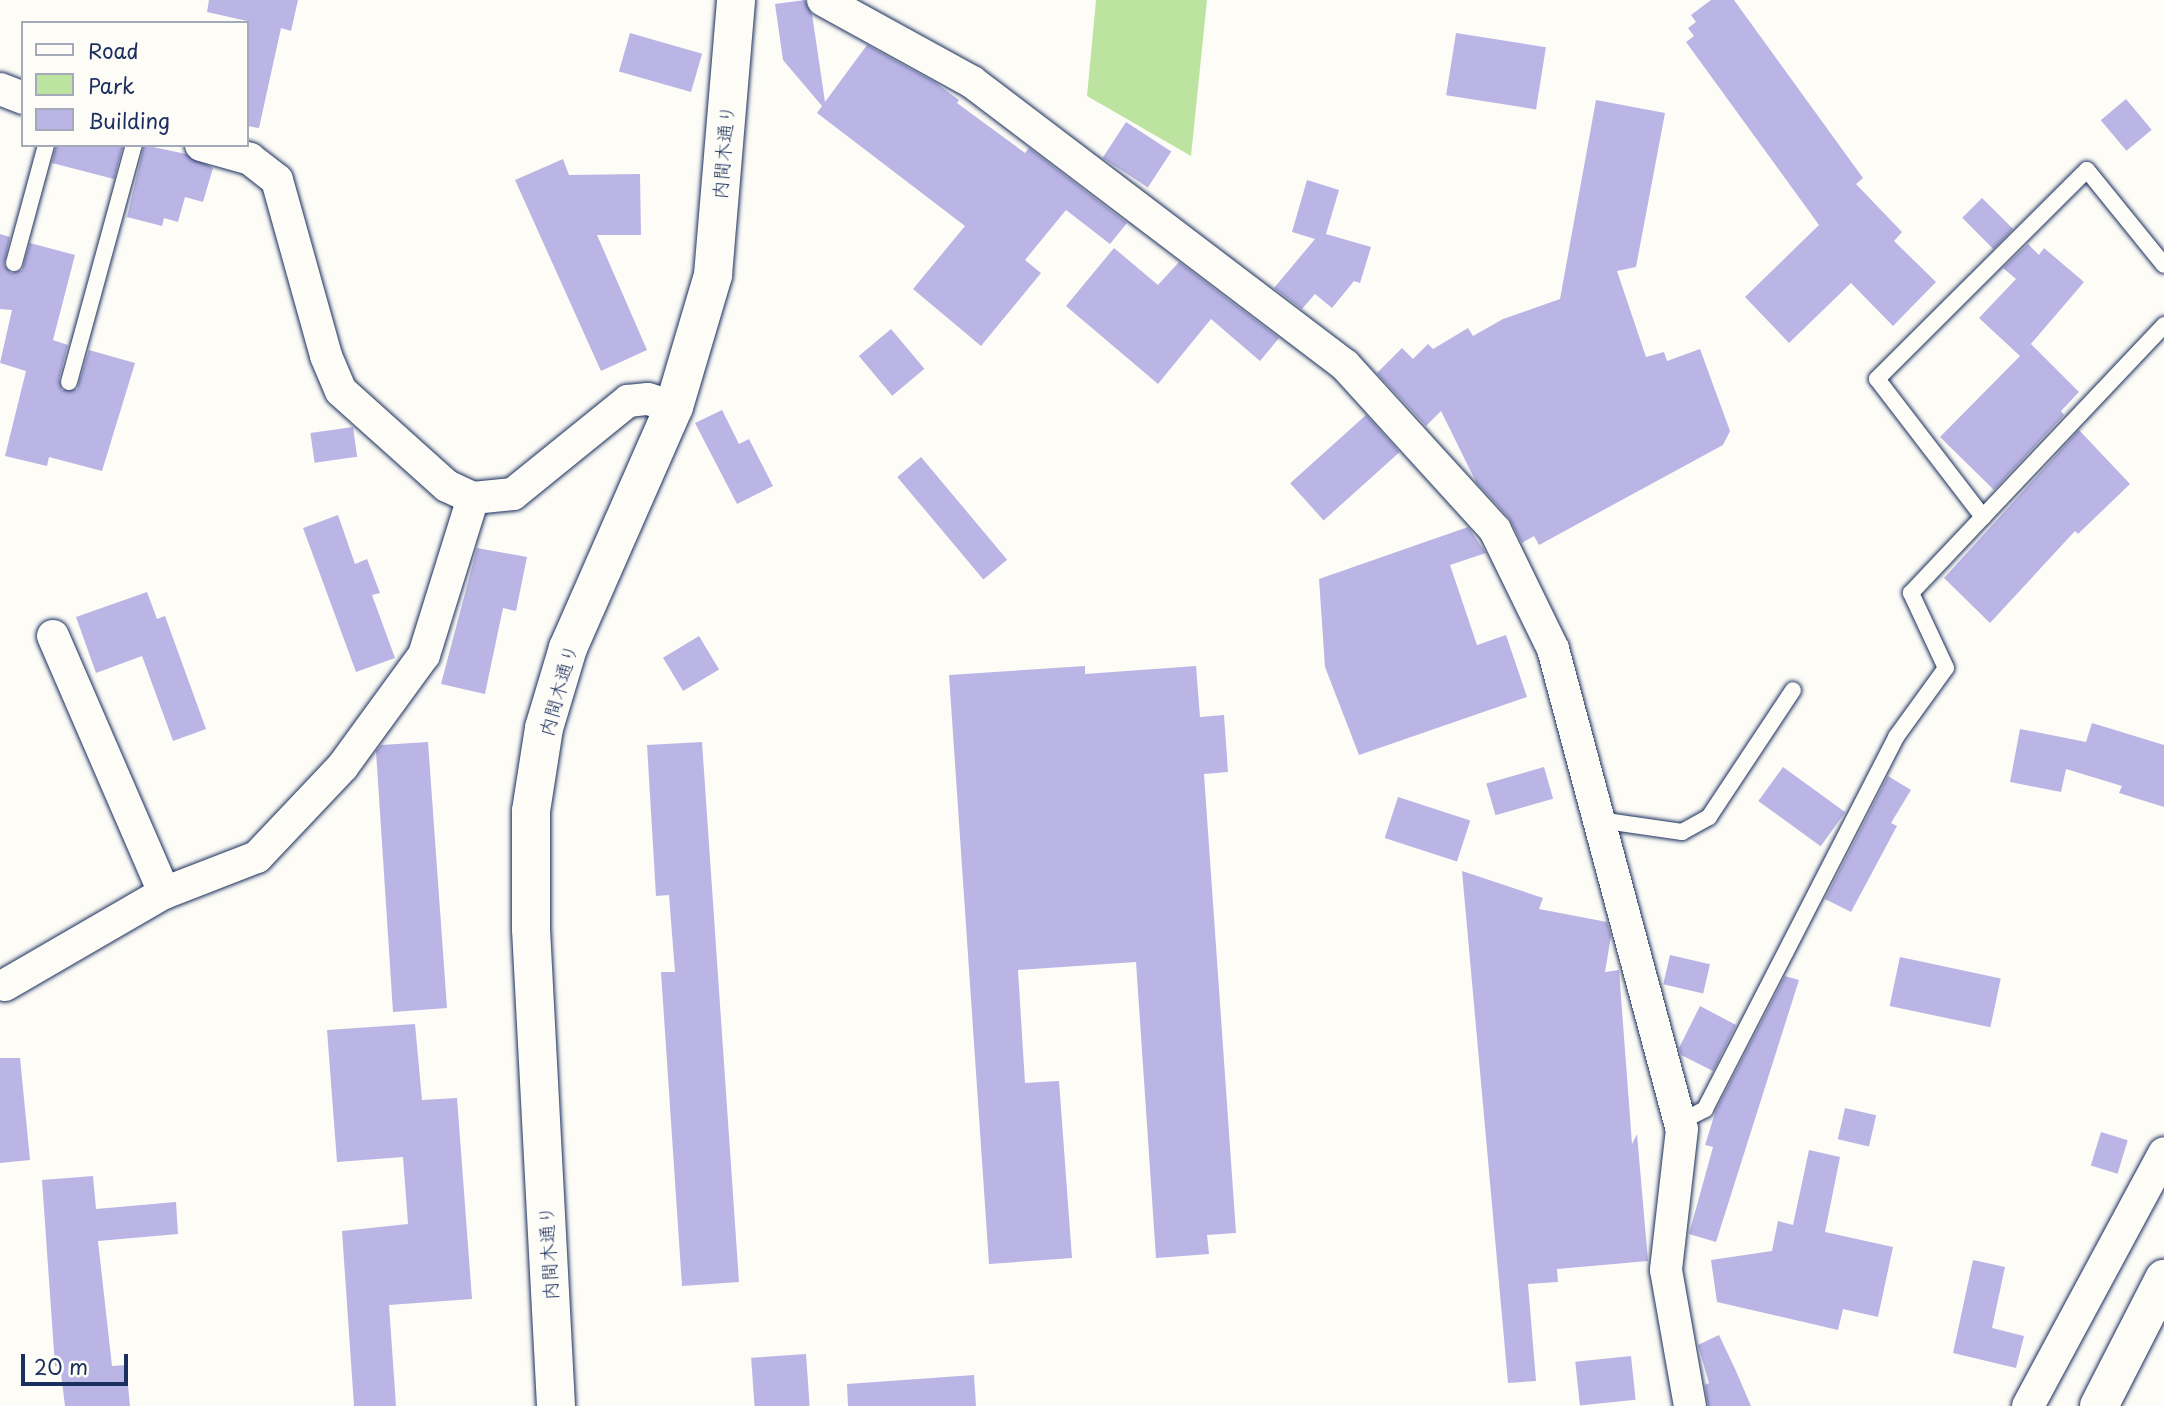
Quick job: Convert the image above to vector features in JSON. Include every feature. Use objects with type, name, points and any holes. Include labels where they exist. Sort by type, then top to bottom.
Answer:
[{"type":"main road","name":"内間木通り","points":[[556,1406],[531,929],[531,811],[544,728],[568,648],[674,407],[712,275],[736,0]]},
{"type":"main road","points":[[2099,1406],[2164,1279]]},
{"type":"street","points":[[823,0],[972,82],[1345,365],[1495,530],[1553,649],[1680,1122],[1665,1270],[1690,1406]]},
{"type":"street","points":[[0,89],[21,96]]},
{"type":"street","points":[[208,147],[250,159],[277,180],[326,356],[341,391],[447,486],[473,498],[513,494],[628,401],[648,399],[674,407]]},
{"type":"street","points":[[5,985],[164,893],[257,857],[344,766],[424,655],[473,498]]},
{"type":"street","points":[[53,636],[164,893]]},
{"type":"street","points":[[2028,1406],[2164,1153]]},
{"type":"lane","points":[[14,262],[45,147]]},
{"type":"lane","points":[[69,382],[133,147]]},
{"type":"lane","points":[[1983,517],[1877,379],[2087,170],[2164,265]]},
{"type":"lane","points":[[1680,1122],[1705,1109],[1896,737],[1946,668],[1912,593],[2164,325]]},
{"type":"lane","points":[[1599,820],[1682,832],[1709,817],[1793,690]]},
{"type":"green space","points":[[1096,0],[1207,0],[1191,156],[1087,96]]},
{"type":"building","points":[[209,0],[298,0],[291,31],[281,28],[259,128],[248,126],[248,21],[207,12]]},
{"type":"building","points":[[805,0],[812,14],[825,102],[867,45],[936,83],[959,100],[957,103],[1025,153],[1029,148],[1127,223],[1110,244],[1066,210],[1025,260],[1041,273],[981,346],[913,289],[965,226],[817,113],[822,106],[783,60],[775,4]]},
{"type":"building","points":[[1711,0],[1734,0],[1863,178],[1856,184],[1902,232],[1894,241],[1936,282],[1893,326],[1851,283],[1789,343],[1745,297],[1819,225],[1686,42],[1694,36],[1688,28],[1696,22],[1691,15]]},
{"type":"building","points":[[630,33],[702,54],[691,92],[619,71]]},
{"type":"building","points":[[1456,33],[1546,47],[1536,109],[1446,95]]},
{"type":"building","points":[[2126,99],[2152,130],[2126,151],[2101,120]]},
{"type":"building","points":[[1596,100],[1665,113],[1636,267],[1617,271],[1646,357],[1664,352],[1667,361],[1700,349],[1730,431],[1723,445],[1539,545],[1534,536],[1522,543],[1509,518],[1476,482],[1441,411],[1426,426],[1377,373],[1402,348],[1413,359],[1428,344],[1433,349],[1468,328],[1473,336],[1503,319],[1560,299]]},
{"type":"building","points":[[1126,122],[1171,151],[1148,187],[1103,158]]},
{"type":"building","points":[[56,147],[122,147],[114,179],[52,163]]},
{"type":"building","points":[[144,147],[186,154],[213,168],[203,202],[185,197],[178,222],[164,218],[162,226],[127,217]]},
{"type":"building","points":[[563,159],[569,175],[640,174],[641,235],[597,235],[647,350],[601,371],[515,180]]},
{"type":"building","points":[[1307,180],[1339,190],[1326,234],[1371,247],[1360,283],[1354,281],[1332,308],[1315,294],[1302,309],[1274,288],[1315,239],[1292,232]]},
{"type":"building","points":[[1982,198],[2013,229],[1993,249],[1962,218]]},
{"type":"building","points":[[0,234],[10,237],[4,265],[11,273],[22,270],[30,243],[75,255],[53,340],[68,345],[59,379],[62,390],[77,389],[89,350],[135,363],[102,471],[49,457],[47,466],[5,456],[26,371],[0,363],[12,310],[0,309]]},
{"type":"building","points":[[2028,244],[2039,255],[2044,248],[2084,282],[2024,352],[2031,344],[2079,392],[2061,411],[2064,415],[1994,490],[1940,437],[2020,356],[1979,318],[2016,279],[2003,268]]},
{"type":"building","points":[[1114,248],[1158,285],[1179,262],[1279,338],[1260,361],[1211,319],[1158,384],[1066,306]]},
{"type":"building","points":[[891,329],[924,369],[892,396],[859,356]]},
{"type":"building","points":[[722,410],[739,444],[749,439],[773,486],[737,504],[695,423]]},
{"type":"building","points":[[1366,415],[1399,452],[1324,520],[1290,483]]},
{"type":"building","points":[[353,427],[357,457],[315,463],[310,433]]},
{"type":"building","points":[[2079,430],[2130,484],[2078,534],[2075,531],[1990,623],[1944,578]]},
{"type":"building","points":[[921,457],[1007,560],[983,580],[897,477]]},
{"type":"building","points":[[338,515],[355,564],[367,559],[380,593],[372,595],[395,658],[356,672],[303,528]]},
{"type":"building","points":[[1468,527],[1486,553],[1450,565],[1477,645],[1506,635],[1527,697],[1359,755],[1325,667],[1319,579]]},
{"type":"building","points":[[477,548],[527,557],[516,611],[503,608],[485,694],[441,684]]},
{"type":"building","points":[[147,592],[157,619],[165,616],[206,729],[173,741],[142,656],[96,673],[76,617]]},
{"type":"building","points":[[699,636],[719,669],[683,691],[663,658]]},
{"type":"building","points":[[1085,666],[1085,674],[1196,666],[1200,717],[1224,715],[1228,772],[1204,774],[1236,1233],[1207,1235],[1209,1254],[1156,1258],[1136,962],[1018,970],[1025,1083],[1059,1081],[1072,1258],[989,1264],[949,675]]},
{"type":"building","points":[[2092,723],[2164,745],[2164,807],[2119,793],[2122,786],[2066,769],[2061,792],[2010,782],[2020,729],[2086,742]]},
{"type":"building","points":[[428,742],[447,1008],[393,1012],[376,751],[381,745]]},
{"type":"building","points":[[702,742],[739,1282],[682,1286],[661,972],[675,972],[669,895],[656,896],[647,745]]},
{"type":"building","points":[[1544,767],[1553,799],[1495,815],[1486,784]]},
{"type":"building","points":[[1783,767],[1845,812],[1821,846],[1758,801]]},
{"type":"building","points":[[1888,776],[1911,790],[1891,823],[1897,826],[1851,912],[1825,899]]},
{"type":"building","points":[[1398,797],[1470,820],[1457,861],[1385,838]]},
{"type":"building","points":[[1462,871],[1543,898],[1539,909],[1607,922],[1611,936],[1605,972],[1619,970],[1632,1144],[1637,1134],[1648,1261],[1557,1269],[1558,1282],[1528,1284],[1536,1381],[1508,1383]]},
{"type":"building","points":[[1670,955],[1710,964],[1703,993],[1663,984]]},
{"type":"building","points":[[1900,957],[2001,978],[1990,1027],[1890,1006]]},
{"type":"building","points":[[1785,976],[1799,980],[1716,1242],[1689,1234],[1713,1147],[1705,1145],[1716,1110]]},
{"type":"building","points":[[1700,1006],[1736,1025],[1713,1071],[1681,1055],[1679,1048]]},
{"type":"building","points":[[415,1024],[422,1100],[457,1098],[472,1299],[389,1305],[396,1406],[354,1406],[342,1231],[408,1224],[403,1157],[337,1162],[327,1030]]},
{"type":"building","points":[[0,1058],[20,1058],[30,1160],[0,1163]]},
{"type":"building","points":[[1845,1108],[1876,1115],[1869,1146],[1838,1139]]},
{"type":"building","points":[[2101,1132],[2128,1140],[2118,1174],[2091,1165]]},
{"type":"building","points":[[1809,1150],[1840,1157],[1825,1232],[1893,1247],[1878,1317],[1843,1309],[1838,1330],[1717,1302],[1711,1260],[1772,1251],[1778,1221],[1793,1225]]},
{"type":"building","points":[[93,1176],[96,1209],[176,1202],[178,1234],[98,1241],[112,1366],[126,1365],[130,1406],[65,1406],[60,1366],[55,1366],[42,1180]]},
{"type":"building","points":[[1973,1260],[2005,1267],[1992,1328],[2024,1336],[2016,1368],[1953,1353]]},
{"type":"building","points":[[1719,1335],[1751,1406],[1708,1406],[1705,1385],[1709,1383],[1698,1345]]},
{"type":"building","points":[[806,1354],[810,1406],[755,1406],[751,1358]]},
{"type":"building","points":[[1631,1356],[1636,1400],[1580,1406],[1575,1362]]},
{"type":"building","points":[[974,1375],[976,1406],[848,1406],[847,1384]]}]
